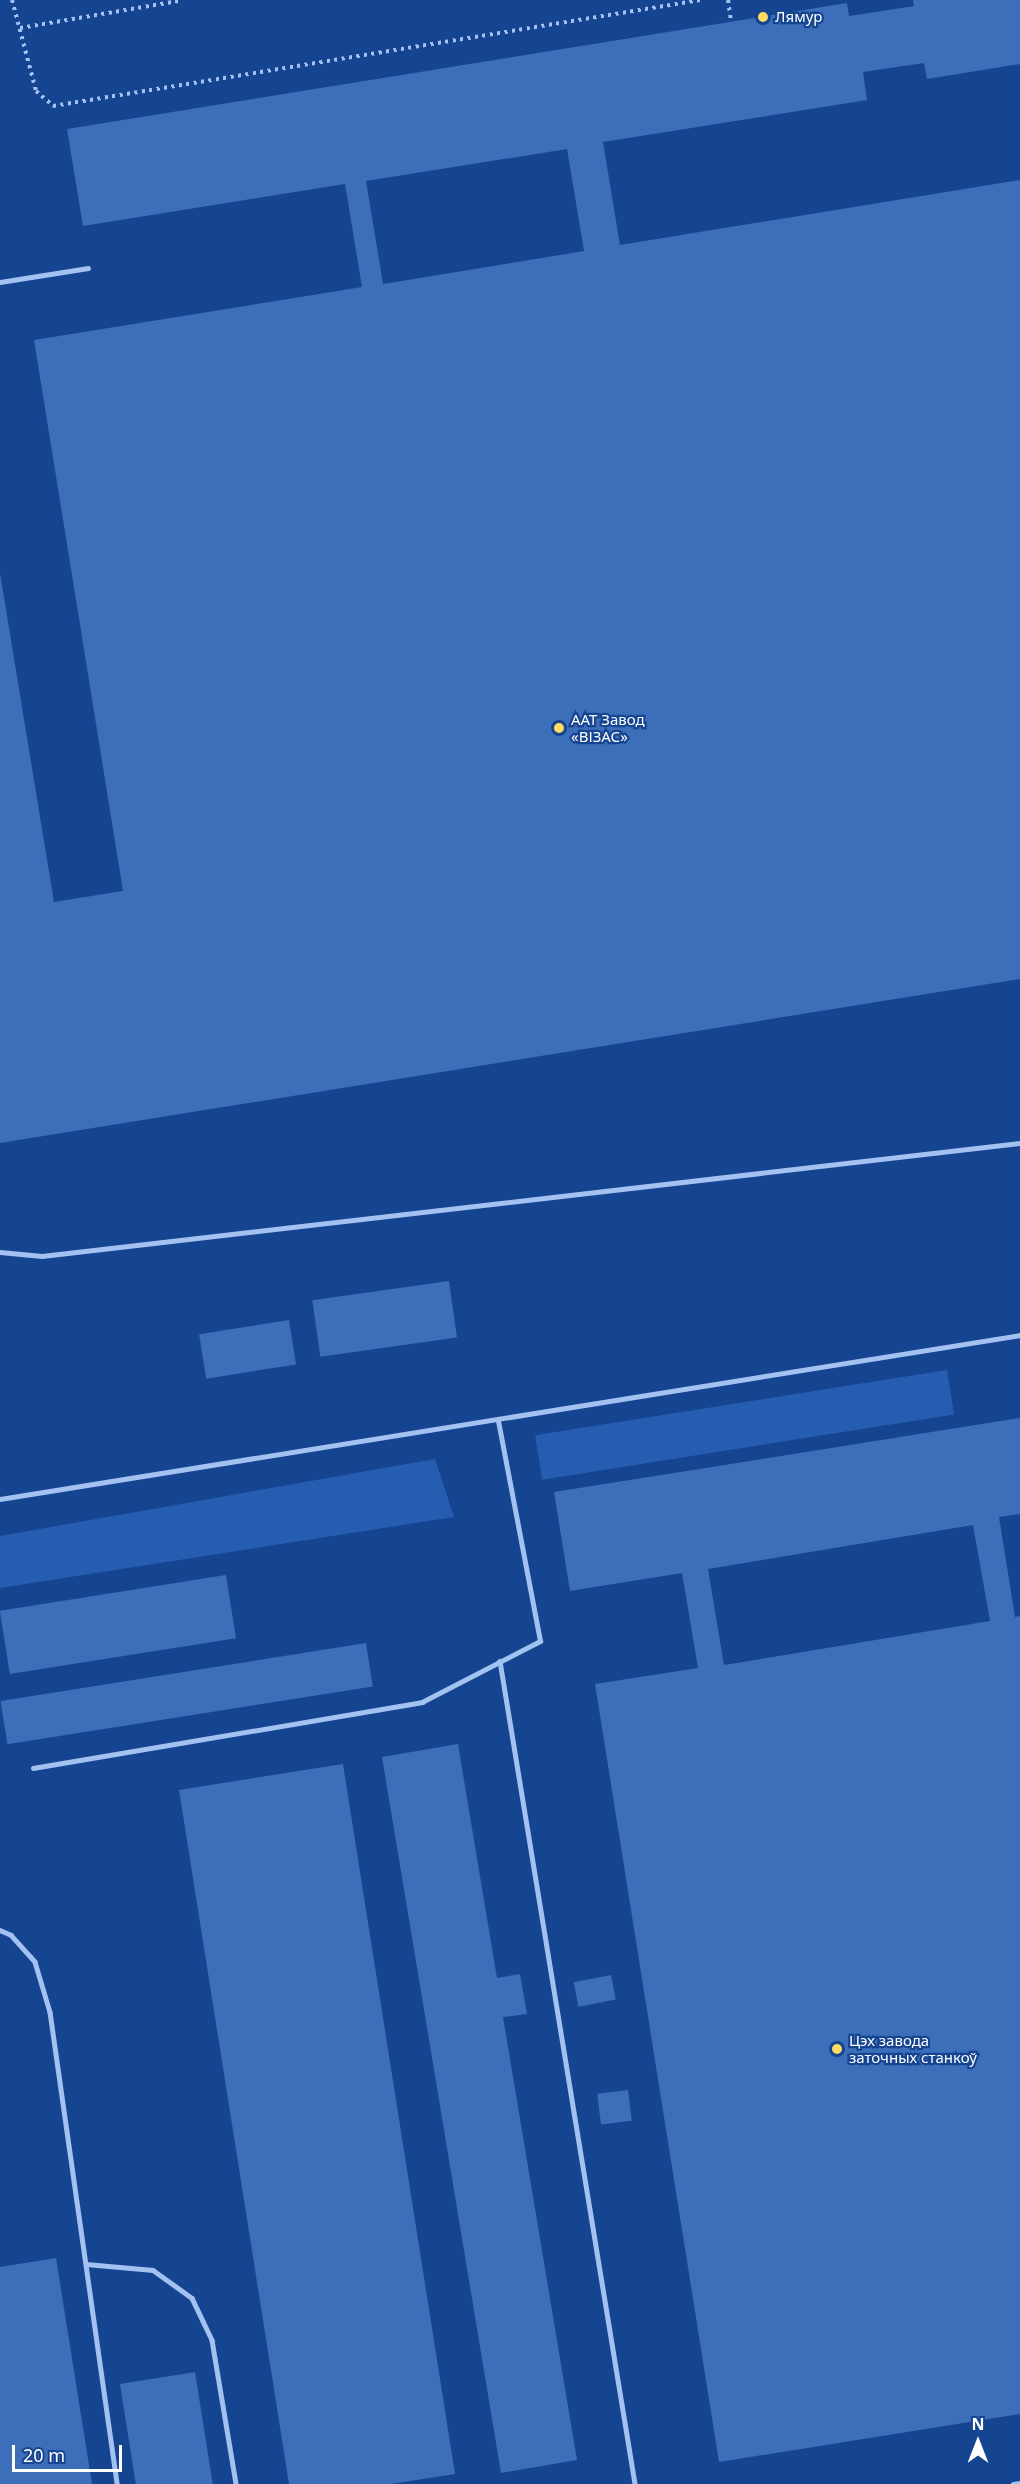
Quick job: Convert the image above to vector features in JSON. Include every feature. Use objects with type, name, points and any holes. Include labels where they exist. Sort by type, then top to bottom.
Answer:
[{"type":"lane","points":[[0,282],[88,268]]},
{"type":"lane","points":[[0,1252],[42,1256],[1020,1143]]},
{"type":"lane","points":[[0,1499],[1020,1335]]},
{"type":"lane","points":[[33,1768],[422,1702],[540,1641],[498,1420]]},
{"type":"lane","points":[[500,1662],[635,2484]]},
{"type":"lane","points":[[0,1930],[11,1935],[35,1962],[50,2012],[117,2484]]},
{"type":"lane","points":[[86,2264],[153,2270],[192,2298],[213,2340],[236,2484]]},
{"type":"lane","points":[[1013,2484],[1020,2483]]},
{"type":"path","points":[[12,0],[36,91],[53,106],[700,0]]},
{"type":"path","points":[[20,28],[183,0]]},
{"type":"path","points":[[728,0],[731,22]]},
{"type":"shaded area","points":[[947,1370],[954,1414],[542,1480],[535,1435]]},
{"type":"shaded area","points":[[435,1459],[454,1517],[0,1588],[0,1536]]},
{"type":"building","name":"ААТ Завод «ВІЗАС»","points":[[913,0],[1020,0],[1020,64],[927,79],[924,63],[863,72],[867,100],[603,142],[620,245],[1020,180],[1020,979],[0,1143],[0,573],[54,902],[123,891],[34,340],[362,287],[345,184],[83,226],[67,129],[847,3],[849,16],[914,6]],"holes":[[[567,149],[584,251],[383,284],[366,181]]]},
{"type":"building","points":[[449,1281],[457,1337],[320,1357],[312,1300]]},
{"type":"building","points":[[289,1320],[296,1364],[206,1379],[199,1334]]},
{"type":"building","name":"Цэх завода заточных станкоў","points":[[1020,1418],[1020,1514],[999,1517],[1015,1617],[1020,1616],[1020,2414],[719,2462],[595,1684],[698,1668],[682,1573],[570,1591],[554,1492]],"holes":[[[973,1525],[990,1621],[724,1665],[708,1569]]]},
{"type":"building","points":[[226,1575],[236,1638],[10,1674],[0,1611]]},
{"type":"building","points":[[366,1643],[373,1686],[7,1744],[1,1701]]},
{"type":"building","points":[[458,1744],[497,1978],[520,1974],[527,2014],[503,2017],[577,2460],[501,2473],[382,1757]]},
{"type":"building","points":[[343,1764],[455,2474],[391,2484],[289,2484],[179,1790]]},
{"type":"building","points":[[611,1975],[616,2000],[578,2007],[574,1982]]},
{"type":"building","points":[[628,2090],[632,2121],[601,2125],[597,2094]]},
{"type":"building","points":[[56,2258],[92,2484],[0,2484],[0,2267]]},
{"type":"building","points":[[195,2372],[213,2484],[136,2484],[120,2384]]},
{"type":"place","name":"Лямур","points":[[763,17]]},
{"type":"place","name":"ААТ Завод «ВІЗАС»","points":[[559,728]]},
{"type":"place","name":"Цэх завода заточных станкоў","points":[[837,2049]]}]
